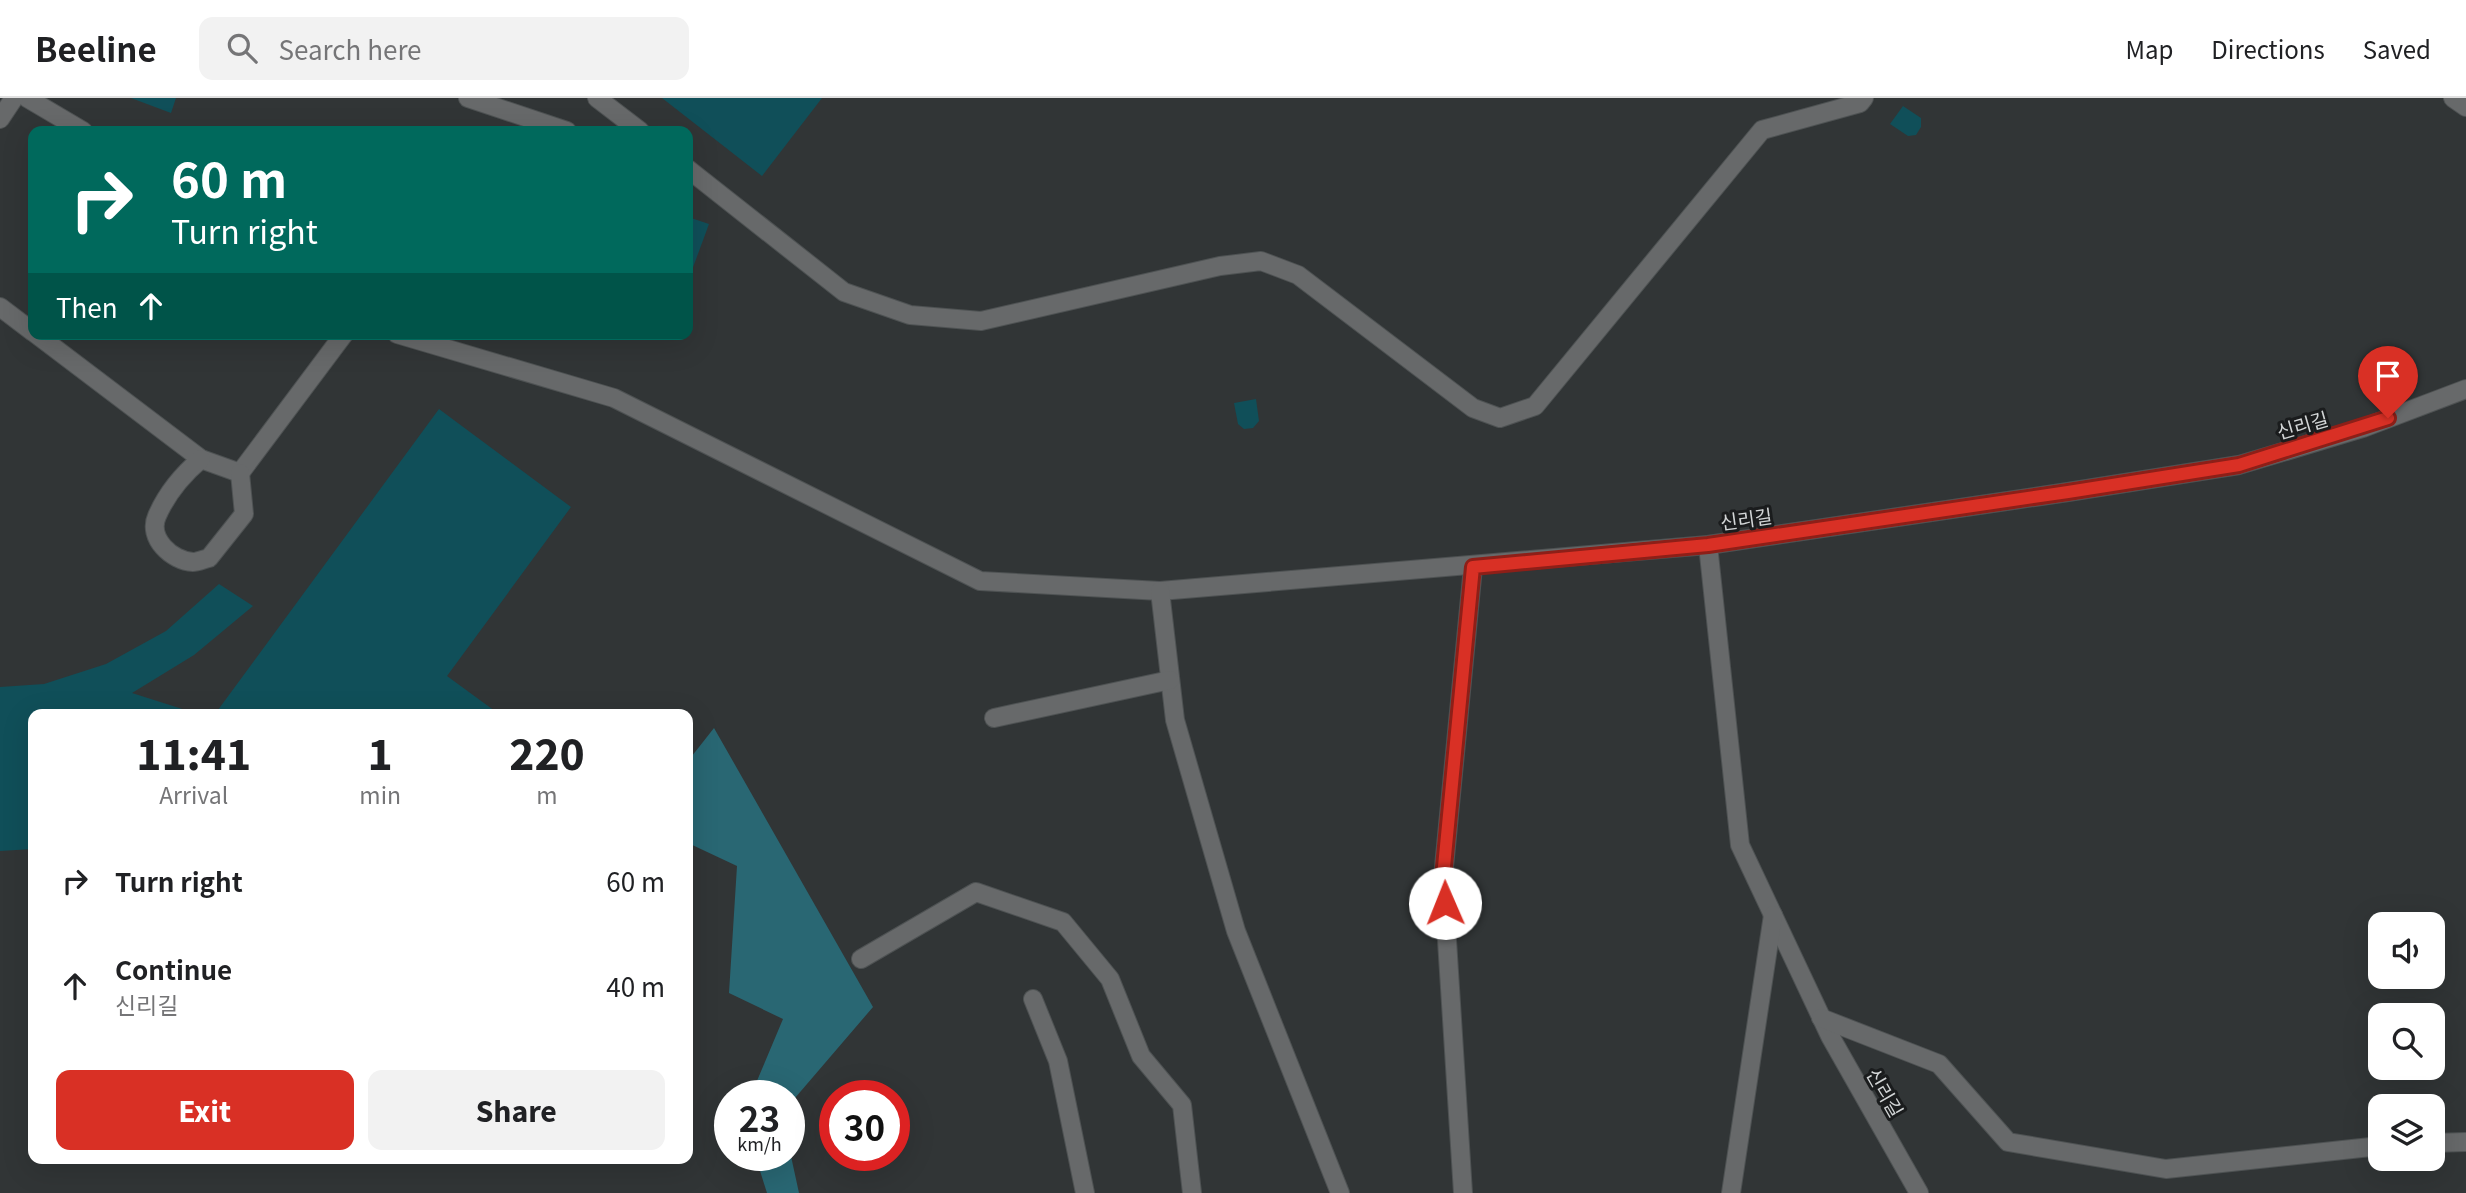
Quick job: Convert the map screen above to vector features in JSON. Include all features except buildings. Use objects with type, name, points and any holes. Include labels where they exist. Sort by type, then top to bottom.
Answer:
[{"type":"street","points":[[0,119],[14,98]]},
{"type":"street","points":[[27,98],[75,126]]},
{"type":"street","points":[[468,98],[553,126]]},
{"type":"street","points":[[597,98],[633,126]]},
{"type":"street","points":[[693,173],[844,292],[910,315],[981,321],[1220,266],[1261,261],[1298,275],[1473,408],[1500,418],[1535,406],[1762,130],[1860,103],[1864,98]]},
{"type":"street","points":[[2453,98],[2466,107]]},
{"type":"street","points":[[0,307],[28,328]]},
{"type":"street","points":[[43,340],[201,459],[240,473]]},
{"type":"street","points":[[201,459],[180,478],[155,519],[155,534],[164,550],[193,562],[209,558],[244,514],[240,473],[340,340]]},
{"type":"street","points":[[417,340],[614,398],[980,581],[1160,591],[1473,567],[1708,545]]},
{"type":"street","name":"신리길","points":[[1919,1193],[1821,1018],[1740,845],[1708,545],[2239,465],[2363,428],[2466,389]]},
{"type":"street","points":[[1463,1193],[1443,877],[1473,567]]},
{"type":"street","points":[[1160,591],[1175,720],[1236,931],[1340,1193]]},
{"type":"street","points":[[994,718],[1170,680]]},
{"type":"street","points":[[861,959],[976,892],[1063,922],[1110,979],[1141,1056],[1182,1105],[1192,1193]]},
{"type":"street","points":[[1731,1193],[1773,915]]},
{"type":"street","points":[[1033,999],[1058,1061],[1084,1193]]},
{"type":"street","points":[[1821,1018],[1939,1064],[2008,1142],[2166,1169],[2368,1147]]},
{"type":"street","points":[[2445,1143],[2466,1142]]},
{"type":"shaded area","points":[[714,728],[873,1007],[805,1086],[805,1080],[757,1080],[783,1019],[729,993],[737,866],[693,845],[693,755]]},
{"type":"shaded area","points":[[760,1171],[794,1171],[799,1193],[767,1193]]},
{"type":"route","points":[[1445,903],[1443,877],[1473,567],[1708,545],[2239,465],[2388,418]]}]
